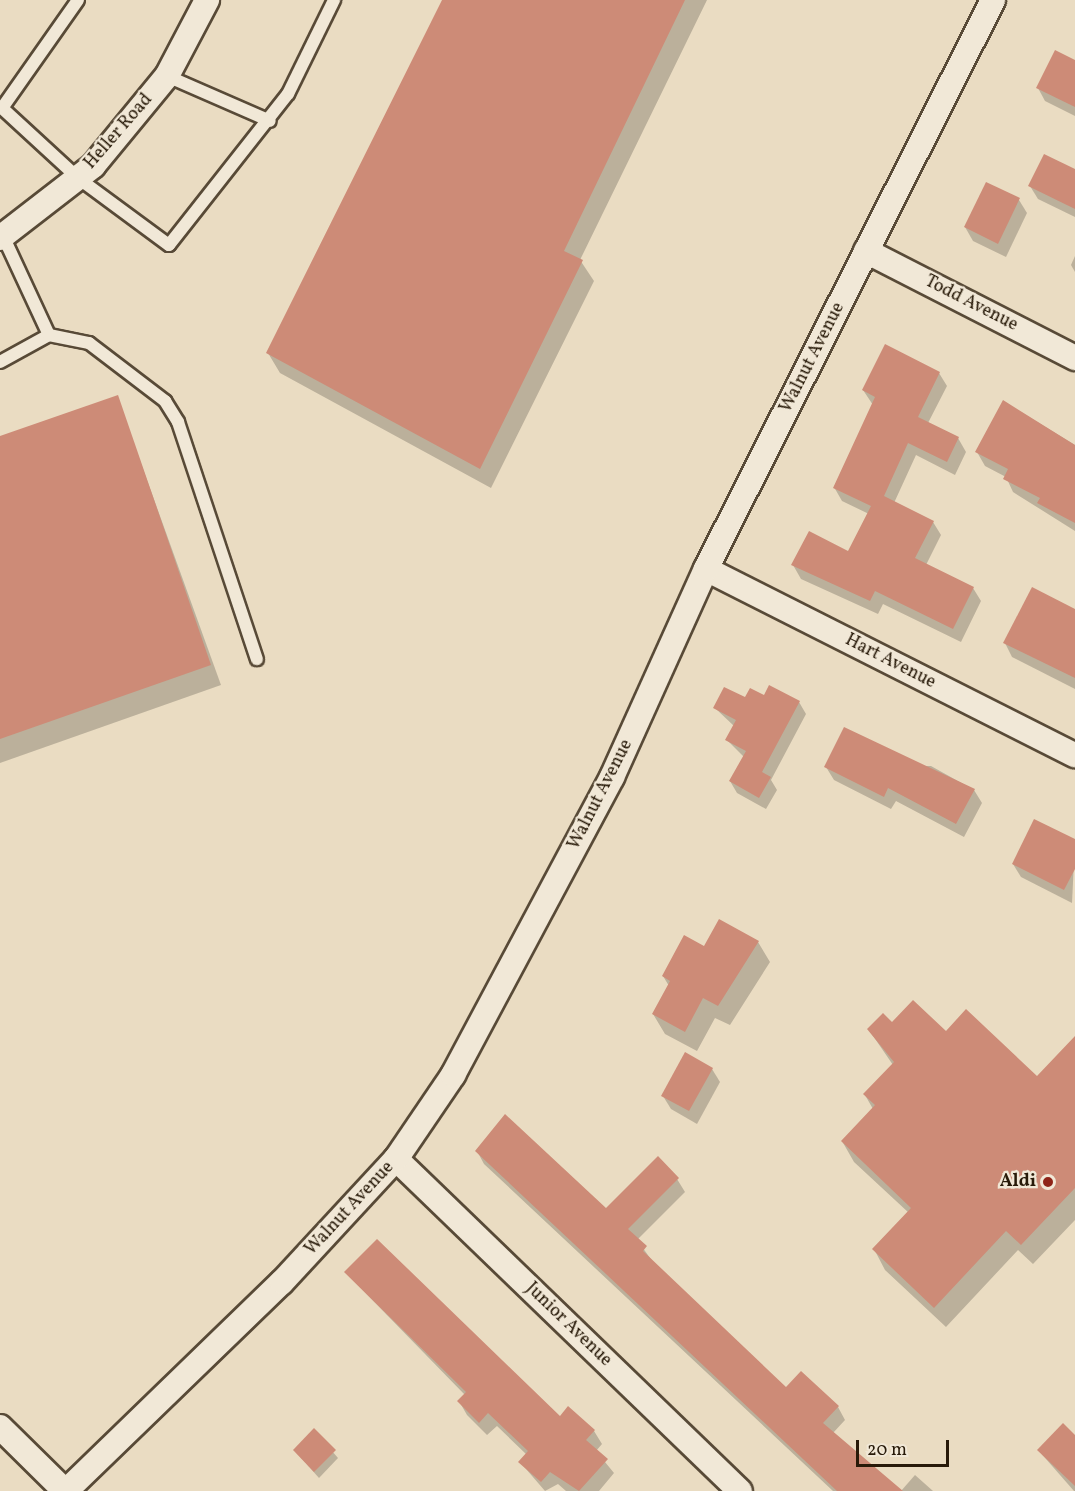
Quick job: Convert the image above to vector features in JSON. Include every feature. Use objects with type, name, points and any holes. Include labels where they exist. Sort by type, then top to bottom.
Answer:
[{"type":"street","name":"Heller Road","points":[[1,237],[78,178],[167,76],[207,0]]},
{"type":"street","name":"Walnut Avenue","points":[[66,1491],[282,1282],[396,1159],[453,1075],[612,777],[706,569],[993,0]]},
{"type":"street","name":"Todd Avenue","points":[[866,251],[1075,358]]},
{"type":"street","name":"Hart Avenue","points":[[706,569],[1075,755]]},
{"type":"street","name":"Junior Avenue","points":[[396,1159],[740,1491]]},
{"type":"street","points":[[0,1427],[66,1491]]},
{"type":"lane","points":[[78,0],[1,109],[78,178],[169,245],[270,121],[334,0]]},
{"type":"lane","points":[[167,76],[270,121]]},
{"type":"lane","points":[[1,237],[49,335]]},
{"type":"lane","points":[[0,362],[49,335],[89,343],[165,401],[178,422],[257,659]]},
{"type":"building","points":[[442,0],[685,0],[564,251],[583,260],[480,469],[266,353]]},
{"type":"building","points":[[1055,50],[1075,60],[1075,107],[1036,88]]},
{"type":"building","points":[[1044,154],[1075,169],[1075,209],[1028,186]]},
{"type":"building","points":[[986,182],[1020,198],[998,244],[964,227]]},
{"type":"building","points":[[885,344],[940,372],[918,417],[959,437],[947,462],[908,443],[884,496],[934,521],[915,558],[974,587],[953,629],[875,591],[870,601],[791,565],[809,531],[848,551],[871,506],[833,488],[875,397],[862,390]]},
{"type":"building","points":[[118,395],[211,665],[0,739],[0,436]]},
{"type":"building","points":[[1003,400],[1075,445],[1075,523],[1037,503],[1040,498],[1003,479],[1008,469],[975,452]]},
{"type":"building","points":[[1032,587],[1075,609],[1075,678],[1003,643]]},
{"type":"building","points":[[769,685],[800,701],[762,772],[771,777],[759,798],[729,781],[746,751],[725,740],[736,720],[713,708],[724,687],[745,697],[750,688],[764,695]]},
{"type":"building","points":[[844,727],[975,789],[956,824],[888,788],[884,797],[824,767]]},
{"type":"building","points":[[1034,819],[1075,839],[1075,869],[1064,890],[1012,864]]},
{"type":"building","points":[[719,919],[759,941],[718,1006],[703,998],[685,1032],[652,1014],[670,981],[662,976],[684,935],[704,946]]},
{"type":"building","points":[[913,1000],[946,1031],[966,1009],[1037,1076],[1075,1036],[1075,1188],[1021,1245],[1006,1231],[934,1308],[872,1249],[911,1208],[841,1141],[875,1105],[863,1094],[894,1062],[867,1029],[883,1013],[892,1022]]},
{"type":"building","points":[[685,1052],[713,1068],[689,1111],[661,1096]]},
{"type":"building","points":[[505,1114],[606,1208],[658,1156],[679,1178],[628,1229],[647,1246],[643,1251],[786,1387],[801,1371],[839,1406],[823,1423],[903,1491],[837,1491],[475,1151]]},
{"type":"building","points":[[377,1239],[560,1416],[568,1406],[595,1430],[586,1440],[608,1459],[579,1491],[550,1472],[541,1482],[518,1462],[528,1451],[488,1413],[479,1423],[457,1401],[466,1392],[344,1272]]},
{"type":"building","points":[[1063,1423],[1075,1435],[1075,1486],[1037,1450]]},
{"type":"building","points":[[314,1428],[336,1450],[314,1472],[293,1450]]},
{"type":"place","name":"Aldi","points":[[1048,1182]]}]
